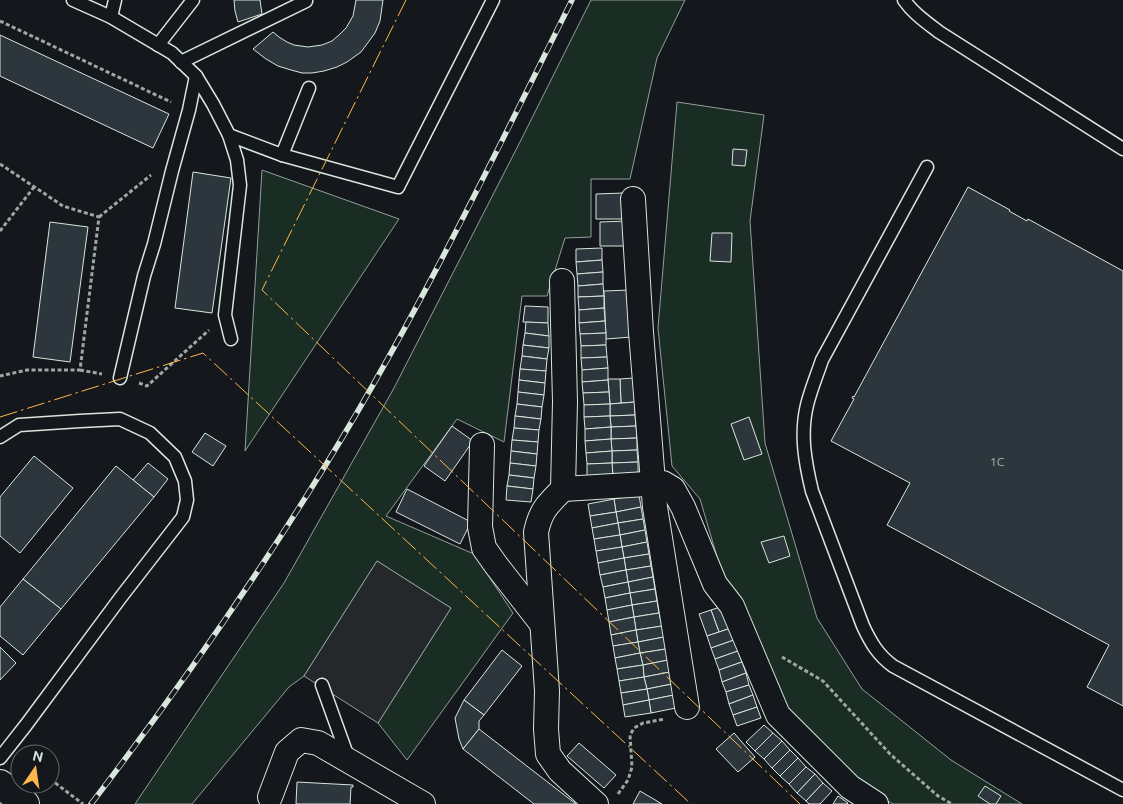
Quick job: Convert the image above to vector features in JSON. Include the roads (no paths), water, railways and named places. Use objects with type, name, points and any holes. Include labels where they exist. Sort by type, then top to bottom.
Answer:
[{"type":"street","points":[[634,199],[641,332],[655,507],[687,707]]},
{"type":"street","points":[[562,281],[565,402],[563,489]]},
{"type":"street","points":[[482,445],[480,527],[484,548],[542,624]]},
{"type":"street","points":[[606,800],[560,771],[548,754],[546,730],[547,691],[536,532],[539,518],[546,506],[563,489],[663,483],[673,489],[683,507],[715,584],[732,606],[778,715],[850,786],[876,804]]},
{"type":"street","points":[[270,797],[287,752],[301,740],[318,742],[423,804]]},
{"type":"lane","points":[[73,0],[111,17],[172,53],[196,76],[229,135],[237,160],[240,186],[225,315],[231,339]]},
{"type":"lane","points":[[111,17],[116,0]]},
{"type":"lane","points":[[158,45],[193,0]]},
{"type":"lane","points":[[229,135],[282,155],[398,187],[493,0]]},
{"type":"lane","points":[[904,0],[908,6],[939,32],[1123,149]]},
{"type":"lane","points":[[181,62],[306,1]]},
{"type":"lane","points":[[120,378],[144,276],[189,110],[196,76]]},
{"type":"lane","points":[[282,155],[309,88]]},
{"type":"lane","points":[[926,167],[822,360],[813,385],[807,405],[803,436],[806,468],[812,491],[863,626],[883,659],[1123,790]]},
{"type":"lane","points":[[0,437],[18,425],[120,420],[150,433],[175,458],[185,481],[186,500],[183,517],[0,758]]},
{"type":"lane","points":[[322,685],[349,761]]},
{"type":"railway","points":[[91,804],[149,727],[233,608],[286,528],[348,428],[448,247],[572,0]]}]
